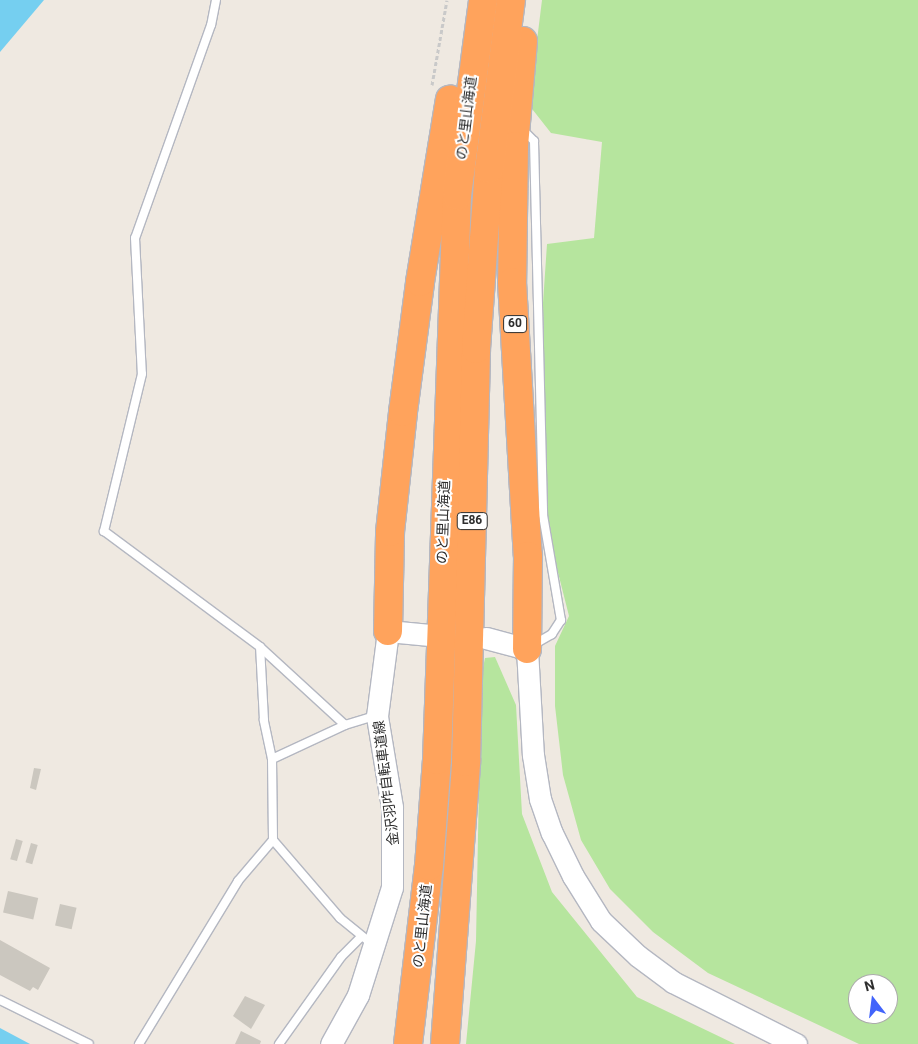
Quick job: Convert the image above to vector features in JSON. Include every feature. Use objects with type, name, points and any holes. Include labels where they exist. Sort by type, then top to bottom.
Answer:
[{"type":"highway","points":[[388,631],[390,532],[411,348],[467,0]]},
{"type":"highway","name":"のと里山海道","points":[[408,1044],[428,876],[436,760],[457,196],[483,0]]},
{"type":"highway","name":"のと里山海道","points":[[445,1044],[466,762],[476,349],[489,169],[511,0]]},
{"type":"highway","name":"60","points":[[526,0],[516,122],[512,282],[528,556],[527,649]]},
{"type":"street","points":[[388,631],[430,635]]},
{"type":"street","name":"金沢羽咋自転車道線","points":[[331,1044],[358,995],[368,942],[392,887],[394,848],[392,807],[377,716],[388,631]]},
{"type":"street","points":[[486,638],[527,649],[533,755],[540,799],[552,833],[573,876],[601,921],[638,956],[673,982],[796,1044]]},
{"type":"lane","points":[[216,0],[211,25],[135,238],[142,374],[104,531],[260,647],[345,724]]},
{"type":"lane","points":[[260,647],[264,720],[272,759],[274,840],[340,918],[368,942],[341,957],[279,1044]]},
{"type":"lane","points":[[272,759],[345,724],[377,716]]},
{"type":"lane","points":[[139,1044],[238,881],[274,840]]},
{"type":"lane","points":[[0,1000],[89,1044]]},
{"type":"green space","points":[[542,0],[918,0],[918,1044],[859,1044],[708,973],[653,932],[610,889],[581,840],[563,775],[555,706],[555,646],[569,616],[546,525],[543,303],[547,244],[594,238],[602,142],[551,133],[529,105]]},
{"type":"green space","points":[[495,657],[516,705],[522,814],[552,892],[637,997],[735,1044],[466,1044],[476,941],[481,678],[485,658]]},
{"type":"water","points":[[0,0],[44,0],[0,52]]},
{"type":"water","points":[[0,1028],[30,1044],[0,1044]]},
{"type":"building","points":[[34,768],[41,769],[36,790],[30,788]]},
{"type":"building","points":[[16,839],[23,841],[17,861],[10,859]]},
{"type":"building","points":[[31,843],[38,845],[32,864],[25,862]]},
{"type":"building","points":[[8,891],[38,898],[33,919],[3,912]]},
{"type":"building","points":[[60,904],[77,908],[72,929],[55,925]]},
{"type":"building","points":[[0,940],[50,968],[38,990],[33,987],[30,991],[0,975]]},
{"type":"building","points":[[245,996],[265,1005],[251,1029],[233,1016]]},
{"type":"building","points":[[241,1031],[261,1041],[260,1044],[235,1044]]}]
